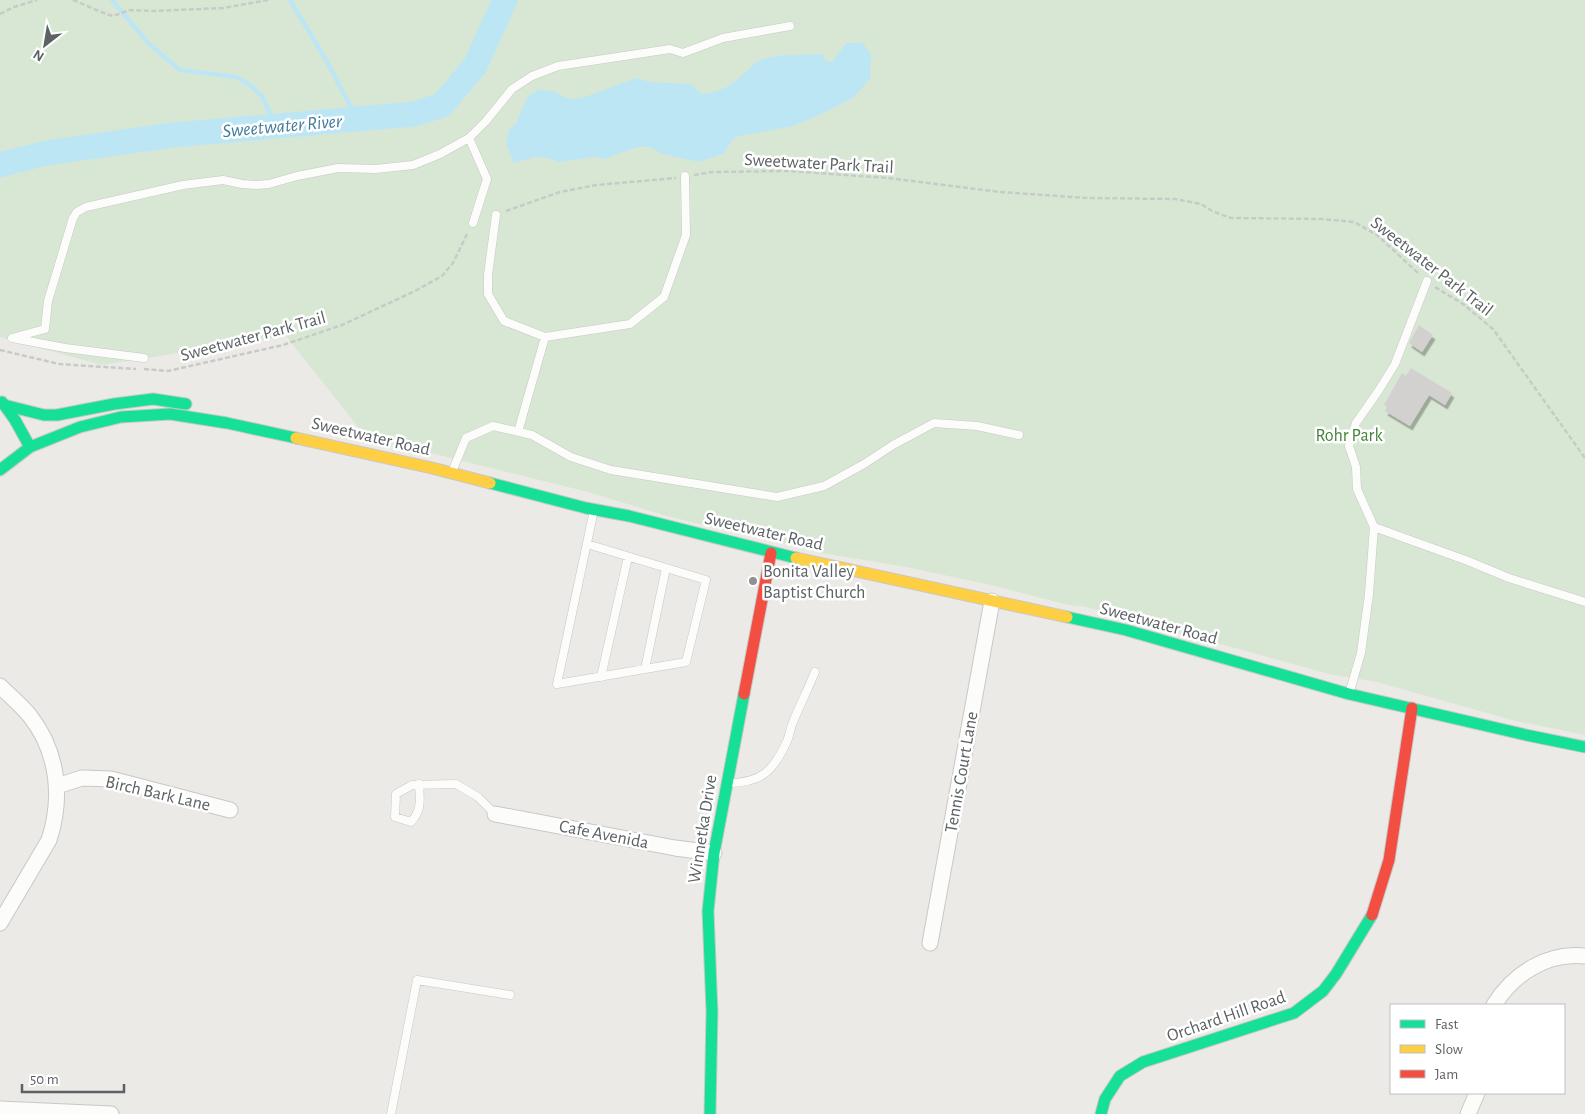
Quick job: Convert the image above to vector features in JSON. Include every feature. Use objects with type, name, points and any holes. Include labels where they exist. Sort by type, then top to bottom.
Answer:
[{"type":"main road","points":[[2,402],[44,415],[153,399],[197,406]]},
{"type":"main road","points":[[2,402],[30,447]]},
{"type":"main road","points":[[214,409],[227,423]]},
{"type":"main road","name":"Sweetwater Road","points":[[0,470],[30,447],[80,427],[122,417],[170,414],[227,423],[451,474],[594,510],[629,516],[771,553],[1126,630],[1349,694],[1585,748]]},
{"type":"main road","name":"Winnetka Drive","points":[[710,1114],[712,1012],[708,911],[714,853],[771,553]]},
{"type":"main road","name":"Orchard Hill Road","points":[[1101,1114],[1105,1099],[1120,1076],[1144,1062],[1294,1013],[1323,991],[1336,974],[1373,913],[1390,860],[1412,708]]},
{"type":"street","name":"Tennis Court Lane","points":[[930,943],[992,600]]},
{"type":"street","points":[[0,686],[29,715],[38,727],[52,755],[57,786],[56,813],[49,840],[0,923]]},
{"type":"street","name":"Birch Bark Lane","points":[[57,786],[82,778],[111,779],[230,810]]},
{"type":"street","name":"Cafe Avenida","points":[[495,814],[675,848],[714,853]]},
{"type":"street","points":[[1495,1004],[1509,985],[1530,968],[1554,958],[1585,956]]},
{"type":"street","points":[[1468,1114],[1477,1094]]},
{"type":"street","points":[[0,1109],[111,1114]]},
{"type":"lane","points":[[144,358],[65,348],[12,338],[46,329],[48,301],[73,218],[77,212],[86,207],[183,185],[223,180],[242,184],[269,184],[338,168],[376,169],[413,165],[440,154],[469,138],[486,121],[512,89],[541,72],[558,66],[670,49],[682,54],[723,38],[790,26]]},
{"type":"lane","points":[[469,138],[487,179],[473,223]]},
{"type":"lane","points":[[496,215],[488,275],[488,294],[504,320],[545,337],[630,324],[664,297],[686,235],[685,176]]},
{"type":"lane","points":[[1349,694],[1361,653],[1369,594],[1374,527],[1357,489],[1356,467],[1349,446],[1356,423],[1395,364],[1427,281]]},
{"type":"lane","points":[[518,432],[545,337]]},
{"type":"lane","points":[[451,474],[466,438],[493,426],[532,435],[572,457],[611,470],[777,497],[824,486],[934,423],[977,426],[1019,434]]},
{"type":"lane","points":[[587,544],[706,580],[686,662],[557,684],[594,510]]},
{"type":"lane","points":[[1374,527],[1509,578],[1585,602]]},
{"type":"lane","points":[[601,677],[628,557]]},
{"type":"lane","points":[[645,669],[666,568]]},
{"type":"lane","points":[[727,783],[744,783],[760,777],[771,769],[788,740],[791,725],[815,672]]},
{"type":"lane","points":[[419,784],[418,813],[411,822],[395,817],[396,794],[412,785],[419,784],[456,784],[478,797],[495,814]]},
{"type":"lane","points":[[391,1114],[417,980],[510,995]]},
{"type":"path","points":[[0,14],[14,6],[37,0]]},
{"type":"path","points":[[74,0],[113,16],[120,15],[126,11],[223,8],[268,0]]},
{"type":"path","name":"Sweetwater Park Trail","points":[[496,215],[560,192],[596,185],[712,172],[789,171],[888,178],[1000,192],[1087,198],[1175,199],[1201,204],[1212,211],[1231,218],[1321,219],[1354,222],[1377,235],[1427,281],[1463,304],[1493,329],[1585,458]]},
{"type":"path","name":"Sweetwater Park Trail","points":[[0,350],[59,364],[168,371],[283,345],[342,325],[415,292],[442,276],[453,263],[473,223]]},
{"type":"green space","name":"Rohr Park","points":[[0,0],[1585,0],[1585,735],[1512,720],[1377,682],[1329,674],[1086,607],[1068,605],[991,585],[901,566],[821,553],[772,539],[732,532],[667,516],[588,492],[366,437],[286,336],[102,365],[0,337]]},
{"type":"water","points":[[846,43],[863,43],[871,55],[870,79],[853,98],[793,126],[735,137],[723,154],[699,162],[662,154],[650,147],[637,147],[605,159],[595,157],[559,162],[548,158],[536,157],[513,163],[506,143],[509,130],[516,123],[528,96],[538,90],[553,91],[569,99],[582,98],[636,78],[650,82],[691,84],[702,94],[709,93],[721,90],[731,84],[754,64],[763,59],[779,56],[822,54],[826,61],[832,62]]},
{"type":"building","points":[[1419,325],[1433,335],[1422,352],[1409,343]]},
{"type":"building","points":[[1411,368],[1452,393],[1445,405],[1429,395],[1410,426],[1385,411],[1387,407],[1384,405],[1402,373],[1406,376]]},
{"type":"waterway","points":[[112,0],[149,44],[180,70],[236,77],[250,85],[262,96],[271,115],[271,126]]},
{"type":"waterway","points":[[290,0],[325,58],[357,119]]},
{"type":"waterway","name":"Sweetwater River","points":[[0,165],[46,153],[173,135],[414,114],[442,105],[475,66],[505,0]]},
{"type":"traffic: fast","points":[[4,405],[44,415],[57,415],[153,399],[186,404]]},
{"type":"traffic: fast","points":[[2,402],[15,420],[30,447]]},
{"type":"traffic: fast","points":[[0,470],[30,447],[80,427],[121,417],[170,414],[227,423],[296,438]]},
{"type":"traffic: fast","points":[[490,483],[796,558]]},
{"type":"traffic: fast","points":[[1067,617],[1126,630],[1349,694],[1585,747]]},
{"type":"traffic: fast","points":[[710,1114],[712,1012],[708,911],[714,853],[744,694]]},
{"type":"traffic: fast","points":[[1101,1114],[1105,1099],[1120,1076],[1143,1062],[1294,1013],[1323,991],[1336,974],[1372,915]]},
{"type":"traffic: slow","points":[[296,438],[432,468],[490,483]]},
{"type":"traffic: slow","points":[[796,558],[1067,617]]},
{"type":"traffic: jam","points":[[744,694],[771,553]]},
{"type":"traffic: jam","points":[[1372,915],[1389,860],[1412,708]]},
{"type":"place","name":"Bonita Valley Baptist Church","points":[[753,581]]}]
